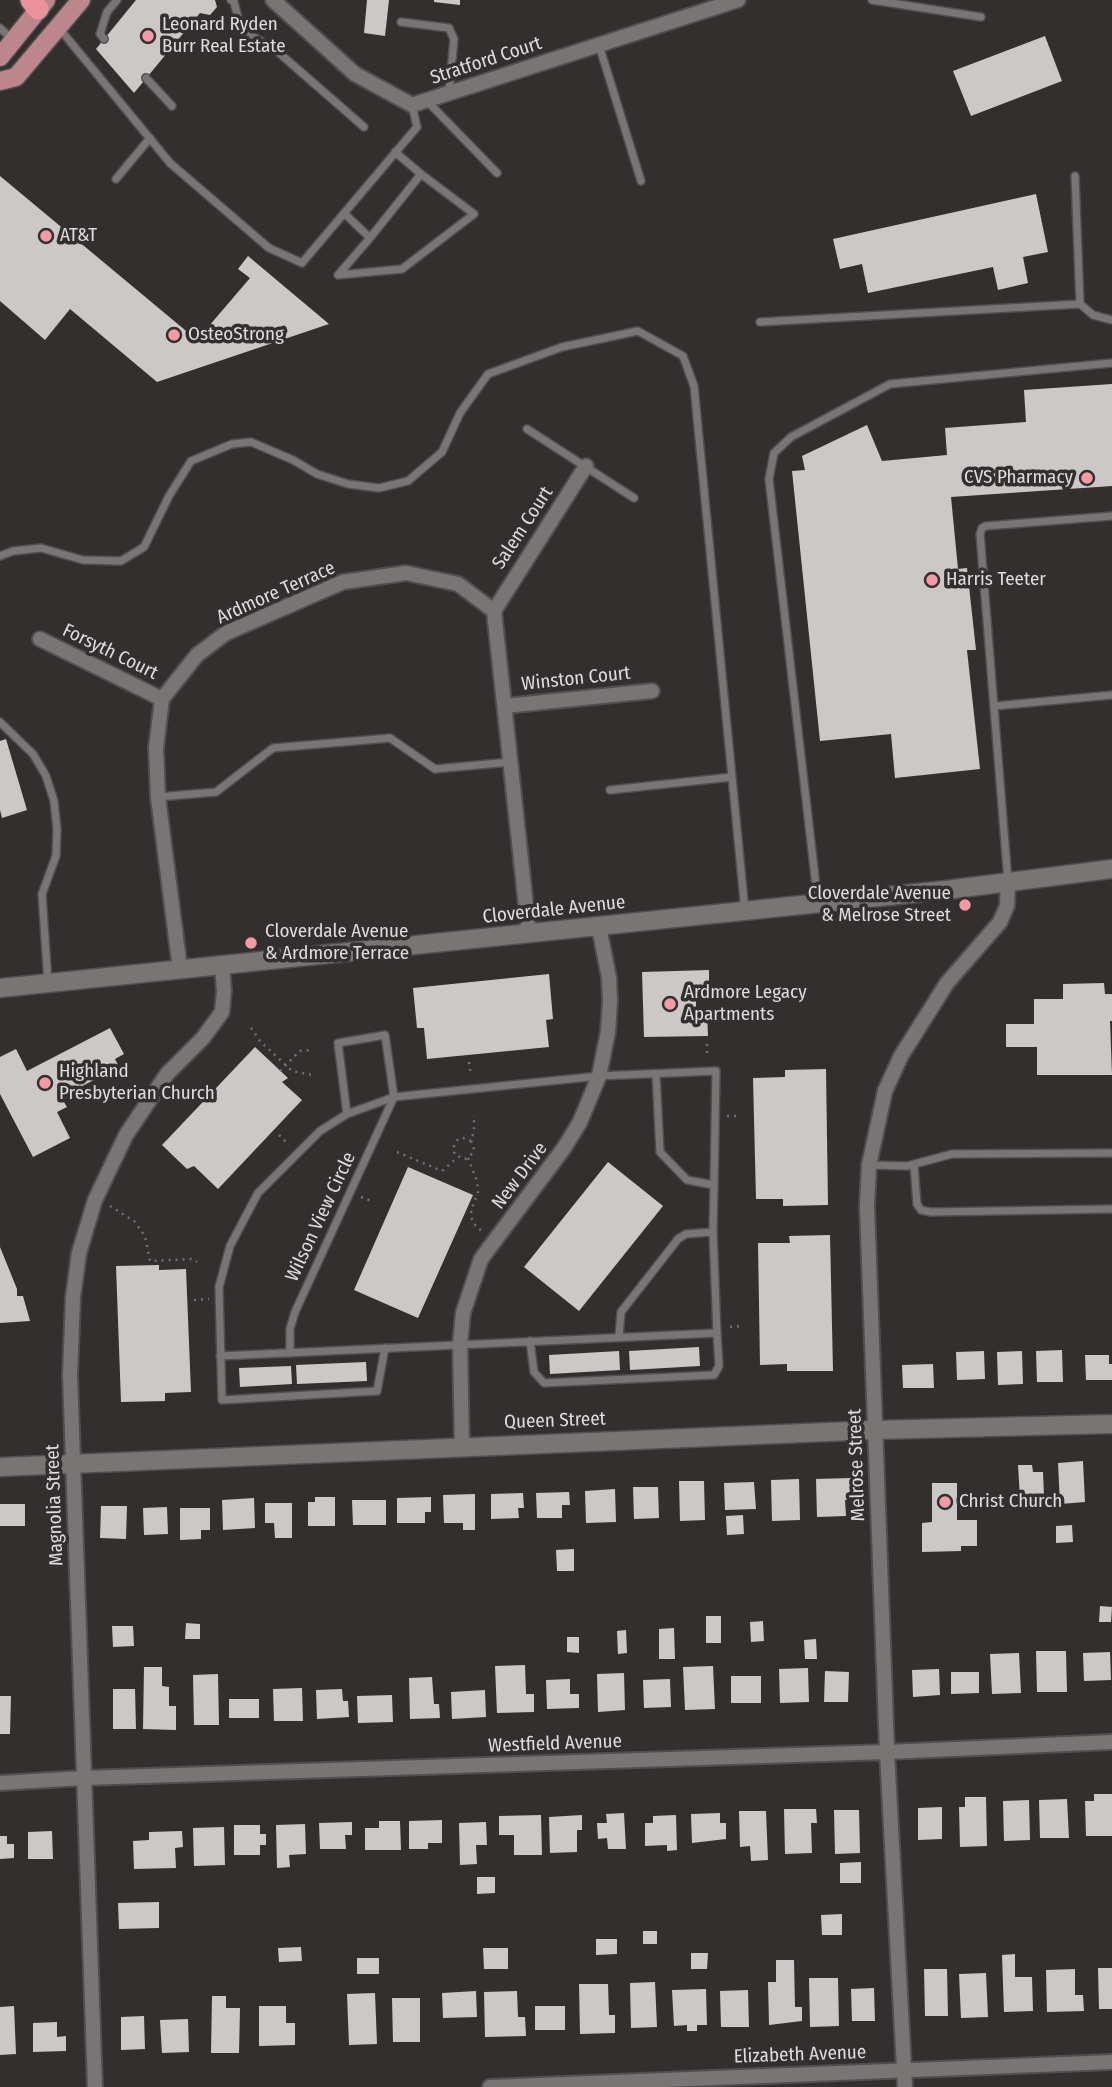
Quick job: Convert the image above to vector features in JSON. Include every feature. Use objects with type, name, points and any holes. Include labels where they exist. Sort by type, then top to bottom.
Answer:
[{"type":"main road","points":[[0,81],[16,77],[80,0]]},
{"type":"main road","points":[[0,57],[38,3],[58,27]]},
{"type":"street","name":"Stratford Court","points":[[273,0],[355,74],[412,105],[738,0]]},
{"type":"street","name":"Salem Court","points":[[494,611],[586,466]]},
{"type":"street","name":"Ardmore Terrace","points":[[162,699],[197,656],[226,633],[343,582],[405,573],[458,584],[494,611]]},
{"type":"street","points":[[494,611],[529,934]]},
{"type":"street","name":"Forsyth Court","points":[[40,639],[162,699]]},
{"type":"street","name":"Winston Court","points":[[505,706],[652,691]]},
{"type":"street","points":[[162,699],[156,748],[158,797],[180,969]]},
{"type":"street","name":"Cloverdale Avenue","points":[[0,988],[818,904],[1112,869]]},
{"type":"street","name":"Melrose Street","points":[[905,2087],[887,1752],[867,1206],[869,1165],[885,1091],[901,1056],[947,983],[1000,922],[1007,906],[1008,882]]},
{"type":"street","name":"New Drive","points":[[462,1446],[460,1344],[463,1313],[481,1259],[564,1148],[580,1122],[599,1076],[608,1032],[610,1001],[609,978],[599,927]]},
{"type":"street","name":"Magnolia Street","points":[[95,2087],[70,1328],[79,1253],[95,1200],[127,1135],[167,1074],[203,1038],[222,1012],[222,965]]},
{"type":"street","name":"Queen Street","points":[[0,1467],[462,1446],[1112,1424]]},
{"type":"street","name":"Westfield Avenue","points":[[0,1783],[1112,1742]]},
{"type":"street","name":"Elizabeth Avenue","points":[[490,2087],[1112,2062]]},
{"type":"lane","points":[[104,39],[100,34],[107,12],[117,0]]},
{"type":"lane","points":[[231,0],[241,29],[278,52],[364,127]]},
{"type":"lane","points":[[872,0],[981,17]]},
{"type":"lane","points":[[401,22],[449,28],[454,39],[449,93]]},
{"type":"lane","points":[[58,27],[170,163],[269,248],[302,263],[417,127],[412,105]]},
{"type":"lane","points":[[0,28],[13,40]]},
{"type":"lane","points":[[599,45],[641,181]]},
{"type":"lane","points":[[146,78],[172,106]]},
{"type":"lane","points":[[427,100],[497,173]]},
{"type":"lane","points":[[116,179],[150,138]]},
{"type":"lane","points":[[395,152],[474,214],[402,269],[338,275],[421,174]]},
{"type":"lane","points":[[1075,176],[1080,304]]},
{"type":"lane","points":[[344,213],[370,237]]},
{"type":"lane","points":[[760,322],[1080,304],[1093,315],[1112,320]]},
{"type":"lane","points":[[0,556],[13,551],[41,548],[83,559],[121,561],[144,547],[169,496],[191,461],[232,444],[251,442],[293,460],[317,474],[348,484],[379,488],[408,481],[442,452],[460,413],[488,374],[562,347],[638,331],[683,356],[694,386],[745,911]]},
{"type":"lane","points":[[818,904],[769,479],[774,453],[791,437],[890,384],[1112,363]]},
{"type":"lane","points":[[527,429],[634,498]]},
{"type":"lane","points":[[1008,882],[979,534],[982,528],[1112,516]]},
{"type":"lane","points":[[995,706],[1112,695]]},
{"type":"lane","points":[[0,722],[33,754],[46,776],[54,801],[57,829],[55,856],[41,894],[48,983]]},
{"type":"lane","points":[[158,797],[216,792],[273,748],[390,738],[435,769],[512,762]]},
{"type":"lane","points":[[610,790],[732,777]]},
{"type":"lane","points":[[346,1114],[338,1043],[385,1035],[394,1097]]},
{"type":"lane","name":"Wilson View Circle","points":[[385,1348],[377,1391],[222,1400],[219,1287],[230,1246],[258,1194],[320,1131],[346,1114],[394,1097],[599,1076],[716,1072],[715,1185]]},
{"type":"lane","points":[[530,1340],[534,1372],[544,1383],[714,1374],[719,1366],[713,1233],[715,1185],[687,1180],[660,1152],[656,1074]]},
{"type":"lane","name":"Wilson View Circle","points":[[290,1353],[290,1329],[295,1312],[394,1097]]},
{"type":"lane","points":[[869,1165],[914,1165],[951,1154],[1112,1153]]},
{"type":"lane","points":[[914,1165],[917,1204],[921,1210],[1112,1209]]},
{"type":"lane","points":[[619,1337],[621,1312],[678,1239],[685,1234],[713,1233]]},
{"type":"lane","points":[[220,1356],[717,1333]]},
{"type":"path","points":[[251,1028],[260,1041],[292,1071],[313,1075]]},
{"type":"path","points":[[280,1071],[300,1051],[311,1050]]},
{"type":"path","points":[[468,1158],[474,1150],[471,1141],[474,1115]]},
{"type":"path","points":[[458,1157],[453,1148],[456,1142],[462,1138],[471,1141]]},
{"type":"path","points":[[397,1152],[442,1171],[458,1157],[468,1158]]},
{"type":"path","points":[[468,1158],[478,1192],[471,1210],[472,1219],[482,1231]]},
{"type":"path","points":[[110,1206],[140,1228],[149,1248],[150,1261],[191,1259],[197,1262]]},
{"type":"building","points":[[136,0],[215,0],[217,7],[210,15],[200,13],[134,93],[96,49]]},
{"type":"building","points":[[367,0],[389,0],[385,36],[364,33]]},
{"type":"building","points":[[460,0],[460,5],[434,2]]},
{"type":"building","points":[[1045,36],[1062,81],[971,116],[953,71]]},
{"type":"building","points":[[0,176],[197,340],[250,278],[238,269],[248,256],[329,324],[157,382],[70,309],[45,340],[0,301]]},
{"type":"building","points":[[1036,194],[1048,252],[1023,257],[1028,283],[998,290],[993,267],[868,293],[862,264],[840,269],[833,239]]},
{"type":"building","points":[[1112,384],[1112,486],[951,497],[958,569],[967,568],[976,650],[967,650],[980,769],[895,778],[891,734],[820,741],[792,471],[805,470],[802,456],[867,425],[882,461],[947,455],[945,428],[1026,422],[1024,390]]},
{"type":"building","points":[[6,739],[27,810],[2,818],[0,741]]},
{"type":"building","name":"Ardmore Legacy Apartments","points":[[709,970],[709,996],[696,996],[696,1013],[707,1013],[708,1036],[644,1037],[642,972]]},
{"type":"building","points":[[549,974],[553,1019],[546,1020],[549,1047],[427,1059],[424,1028],[417,1028],[413,988]]},
{"type":"building","points":[[1104,983],[1105,994],[1112,994],[1112,1075],[1037,1075],[1037,1047],[1006,1047],[1006,1024],[1034,1024],[1034,999],[1063,999],[1063,984]]},
{"type":"building","name":"Highland Presbyterian Church","points":[[110,1028],[124,1054],[115,1059],[119,1067],[61,1097],[67,1107],[57,1112],[70,1138],[33,1157],[0,1094],[0,1057],[16,1049],[27,1071]]},
{"type":"building","points":[[255,1047],[288,1078],[282,1082],[302,1100],[218,1189],[194,1166],[187,1169],[162,1145]]},
{"type":"building","points":[[826,1069],[828,1205],[783,1206],[783,1199],[756,1199],[753,1078],[785,1077],[785,1070]]},
{"type":"building","points":[[608,1162],[663,1206],[579,1311],[524,1267]]},
{"type":"building","points":[[408,1167],[473,1195],[418,1318],[354,1290]]},
{"type":"building","points":[[830,1235],[833,1371],[787,1371],[787,1364],[760,1365],[758,1243],[790,1243],[789,1236]]},
{"type":"building","points":[[0,1247],[17,1289],[17,1296],[23,1296],[30,1321],[0,1323]]},
{"type":"building","points":[[159,1265],[159,1270],[186,1269],[191,1392],[165,1393],[165,1401],[121,1402],[116,1266]]},
{"type":"building","points":[[699,1347],[700,1366],[630,1370],[629,1351]]},
{"type":"building","points":[[1062,1350],[1063,1382],[1037,1382],[1036,1351]]},
{"type":"building","points":[[619,1351],[620,1370],[550,1374],[549,1355]]},
{"type":"building","points":[[984,1351],[985,1379],[957,1380],[956,1352]]},
{"type":"building","points":[[1022,1351],[1023,1384],[998,1385],[997,1352]]},
{"type":"building","points":[[1085,1355],[1109,1355],[1112,1380],[1086,1380]]},
{"type":"building","points":[[366,1362],[367,1381],[297,1384],[296,1365]]},
{"type":"building","points":[[933,1364],[934,1388],[903,1388],[902,1365]]},
{"type":"building","points":[[291,1366],[292,1384],[240,1387],[239,1368]]},
{"type":"building","points":[[1083,1461],[1085,1502],[1060,1504],[1058,1463]]},
{"type":"building","points":[[1018,1465],[1032,1465],[1033,1472],[1043,1472],[1044,1496],[1020,1498]]},
{"type":"building","points":[[851,1478],[852,1500],[845,1500],[846,1516],[817,1517],[816,1479]]},
{"type":"building","points":[[799,1479],[800,1520],[772,1521],[771,1480]]},
{"type":"building","points":[[679,1481],[704,1481],[705,1520],[680,1521]]},
{"type":"building","points":[[754,1482],[756,1509],[725,1510],[724,1483]]},
{"type":"building","name":"Christ Church","points":[[932,1483],[957,1483],[957,1520],[977,1520],[977,1546],[961,1546],[961,1551],[922,1552],[922,1523],[932,1522]]},
{"type":"building","points":[[633,1487],[658,1487],[659,1518],[634,1519]]},
{"type":"building","points":[[615,1489],[616,1522],[586,1523],[585,1491]]},
{"type":"building","points":[[569,1492],[570,1505],[562,1505],[562,1518],[537,1518],[536,1493]]},
{"type":"building","points":[[523,1493],[524,1508],[518,1508],[519,1518],[491,1519],[491,1494]]},
{"type":"building","points":[[475,1494],[475,1530],[463,1530],[463,1523],[444,1523],[443,1495]]},
{"type":"building","points":[[315,1497],[335,1497],[335,1526],[308,1526],[308,1502],[315,1502]]},
{"type":"building","points":[[431,1497],[431,1512],[425,1512],[425,1523],[397,1523],[397,1498]]},
{"type":"building","points":[[254,1498],[255,1528],[223,1530],[222,1500]]},
{"type":"building","points":[[352,1500],[386,1500],[386,1525],[353,1525]]},
{"type":"building","points":[[265,1503],[292,1503],[292,1538],[275,1538],[274,1523],[265,1523]]},
{"type":"building","points":[[0,1504],[25,1504],[25,1526],[0,1526]]},
{"type":"building","points":[[101,1506],[127,1506],[126,1539],[100,1538]]},
{"type":"building","points":[[167,1507],[168,1534],[144,1535],[143,1508]]},
{"type":"building","points":[[180,1508],[210,1508],[210,1530],[201,1530],[201,1539],[180,1540]]},
{"type":"building","points":[[743,1515],[744,1534],[727,1535],[726,1516]]},
{"type":"building","points":[[1072,1525],[1073,1542],[1056,1543],[1056,1526]]},
{"type":"building","points":[[574,1549],[574,1571],[557,1571],[556,1550]]},
{"type":"building","points":[[1100,1606],[1112,1607],[1111,1622],[1099,1622]]},
{"type":"building","points":[[706,1616],[721,1616],[721,1643],[706,1643]]},
{"type":"building","points":[[763,1621],[764,1641],[751,1642],[750,1622]]},
{"type":"building","points":[[186,1623],[200,1624],[200,1639],[185,1639]]},
{"type":"building","points":[[112,1626],[133,1626],[134,1646],[113,1647]]},
{"type":"building","points":[[674,1628],[675,1659],[659,1659],[659,1629]]},
{"type":"building","points":[[626,1630],[627,1653],[618,1654],[617,1631]]},
{"type":"building","points":[[567,1637],[579,1637],[579,1653],[567,1652]]},
{"type":"building","points":[[816,1639],[817,1659],[805,1659],[804,1640]]},
{"type":"building","points":[[1036,1651],[1066,1651],[1067,1692],[1037,1692]]},
{"type":"building","points":[[1110,1652],[1111,1680],[1084,1681],[1083,1653]]},
{"type":"building","points":[[1019,1653],[1021,1693],[992,1694],[990,1654]]},
{"type":"building","points":[[525,1665],[526,1694],[534,1694],[534,1712],[497,1713],[495,1666]]},
{"type":"building","points":[[713,1666],[715,1709],[685,1710],[683,1667]]},
{"type":"building","points":[[144,1667],[162,1667],[162,1686],[169,1687],[169,1706],[176,1706],[176,1730],[143,1729]]},
{"type":"building","points":[[808,1668],[809,1702],[780,1703],[779,1669]]},
{"type":"building","points":[[939,1669],[940,1695],[913,1697],[912,1670]]},
{"type":"building","points":[[825,1671],[849,1672],[848,1702],[824,1702]]},
{"type":"building","points":[[951,1672],[979,1672],[979,1693],[951,1694]]},
{"type":"building","points":[[624,1673],[625,1710],[598,1712],[597,1674]]},
{"type":"building","points":[[218,1674],[219,1725],[194,1725],[193,1675]]},
{"type":"building","points":[[731,1676],[761,1676],[761,1703],[731,1703]]},
{"type":"building","points":[[432,1677],[434,1704],[439,1704],[440,1718],[410,1719],[409,1678]]},
{"type":"building","points":[[570,1679],[570,1694],[579,1694],[579,1708],[547,1709],[546,1680]]},
{"type":"building","points":[[670,1679],[671,1707],[644,1708],[643,1680]]},
{"type":"building","points":[[302,1688],[303,1721],[274,1721],[273,1689]]},
{"type":"building","points":[[113,1689],[135,1689],[136,1729],[113,1729]]},
{"type":"building","points":[[342,1689],[343,1701],[348,1701],[349,1717],[317,1719],[316,1690]]},
{"type":"building","points":[[485,1690],[486,1717],[452,1719],[451,1692]]},
{"type":"building","points":[[392,1695],[393,1722],[358,1723],[357,1696]]},
{"type":"building","points":[[0,1696],[11,1696],[10,1734],[0,1734]]},
{"type":"building","points":[[229,1699],[259,1699],[259,1718],[229,1718]]},
{"type":"building","points":[[1094,1794],[1112,1794],[1112,1836],[1086,1836],[1085,1801],[1094,1801]]},
{"type":"building","points":[[965,1797],[986,1797],[987,1846],[960,1847],[959,1807],[965,1807]]},
{"type":"building","points":[[1067,1799],[1069,1838],[1040,1838],[1039,1800]]},
{"type":"building","points":[[1029,1800],[1030,1840],[1004,1841],[1003,1801]]},
{"type":"building","points":[[942,1807],[942,1839],[918,1840],[918,1808]]},
{"type":"building","points":[[784,1809],[816,1809],[817,1823],[811,1823],[812,1853],[785,1854]]},
{"type":"building","points":[[834,1810],[859,1810],[860,1853],[835,1854]]},
{"type":"building","points":[[739,1811],[766,1811],[768,1860],[751,1861],[750,1846],[740,1847]]},
{"type":"building","points":[[624,1813],[626,1849],[608,1849],[607,1838],[598,1839],[597,1823],[607,1823],[606,1814]]},
{"type":"building","points":[[720,1813],[720,1823],[726,1823],[726,1839],[692,1843],[691,1814]]},
{"type":"building","points":[[541,1815],[542,1855],[514,1855],[514,1835],[499,1835],[499,1816]]},
{"type":"building","points":[[582,1815],[582,1830],[577,1830],[577,1852],[550,1853],[549,1817]]},
{"type":"building","points":[[676,1815],[677,1850],[667,1851],[667,1845],[645,1846],[645,1823],[653,1823],[653,1816]]},
{"type":"building","points":[[442,1820],[442,1843],[428,1843],[428,1849],[409,1849],[409,1821]]},
{"type":"building","points":[[379,1821],[400,1821],[401,1850],[365,1850],[365,1828],[379,1828]]},
{"type":"building","points":[[352,1822],[352,1835],[345,1835],[346,1849],[320,1849],[319,1823]]},
{"type":"building","points":[[486,1822],[487,1845],[476,1845],[477,1864],[460,1865],[459,1823]]},
{"type":"building","points":[[305,1824],[306,1854],[289,1855],[290,1867],[277,1868],[276,1825]]},
{"type":"building","points":[[234,1825],[260,1825],[260,1834],[266,1834],[266,1845],[260,1845],[260,1855],[234,1855]]},
{"type":"building","points":[[224,1827],[225,1865],[194,1866],[193,1828]]},
{"type":"building","points":[[52,1831],[53,1859],[28,1859],[28,1832]]},
{"type":"building","points":[[182,1831],[183,1847],[175,1848],[176,1868],[134,1869],[133,1841],[149,1840],[149,1832]]},
{"type":"building","points":[[0,1836],[7,1836],[7,1844],[14,1844],[14,1858],[0,1859]]},
{"type":"building","points":[[861,1862],[861,1883],[840,1883],[840,1863]]},
{"type":"building","points":[[477,1877],[495,1877],[495,1893],[477,1894]]},
{"type":"building","points":[[159,1902],[159,1928],[119,1929],[118,1903]]},
{"type":"building","points":[[842,1914],[842,1935],[822,1935],[821,1915]]},
{"type":"building","points":[[643,1931],[657,1931],[657,1944],[643,1944]]},
{"type":"building","points":[[596,1939],[617,1939],[617,1954],[596,1955]]},
{"type":"building","points":[[301,1947],[302,1961],[279,1962],[278,1948]]},
{"type":"building","points":[[483,1948],[508,1948],[508,1969],[484,1969]]},
{"type":"building","points":[[691,1953],[708,1953],[707,1969],[691,1969]]},
{"type":"building","points":[[1015,1954],[1015,1977],[1032,1977],[1033,2011],[1004,2012],[1002,1955]]},
{"type":"building","points":[[357,1958],[379,1958],[379,1974],[357,1974]]},
{"type":"building","points":[[776,1960],[794,1960],[795,2007],[802,2007],[802,2021],[769,2025],[768,1982],[776,1982]]},
{"type":"building","points":[[1098,1968],[1112,1968],[1112,2009],[1099,2009]]},
{"type":"building","points":[[924,1969],[947,1969],[948,2016],[925,2016]]},
{"type":"building","points":[[1075,1969],[1075,1995],[1083,1995],[1084,2011],[1047,2012],[1046,1970]]},
{"type":"building","points":[[986,1973],[988,2017],[961,2018],[959,1974]]},
{"type":"building","points":[[809,1978],[838,1978],[839,2026],[810,2027]]},
{"type":"building","points":[[655,1982],[657,2027],[631,2028],[630,1983]]},
{"type":"building","points":[[579,1984],[608,1984],[609,2015],[615,2015],[615,2033],[580,2034]]},
{"type":"building","points":[[874,1988],[875,2021],[852,2021],[851,1989]]},
{"type":"building","points":[[706,1989],[707,2025],[697,2025],[697,2031],[687,2031],[687,2025],[674,2026],[672,1990]]},
{"type":"building","points":[[748,1990],[749,2027],[721,2027],[720,1991]]},
{"type":"building","points":[[476,1991],[477,2017],[443,2018],[442,1993]]},
{"type":"building","points":[[517,1991],[518,2017],[525,2017],[526,2036],[485,2037],[484,1992]]},
{"type":"building","points":[[375,1993],[377,2044],[349,2045],[347,1994]]},
{"type":"building","points":[[212,1996],[226,1996],[226,2008],[240,2008],[239,2053],[211,2053]]},
{"type":"building","points":[[392,1998],[420,1998],[420,2042],[393,2042]]},
{"type":"building","points":[[14,2006],[16,2054],[0,2055],[0,2007]]},
{"type":"building","points":[[259,2006],[286,2006],[286,2023],[295,2023],[295,2045],[259,2046]]},
{"type":"building","points":[[535,2006],[565,2006],[565,2030],[535,2030]]},
{"type":"building","points":[[144,2016],[145,2049],[121,2050],[121,2017]]},
{"type":"building","points":[[188,2019],[189,2052],[162,2053],[160,2020]]},
{"type":"building","points":[[57,2022],[57,2037],[66,2036],[66,2051],[33,2052],[33,2023]]},
{"type":"place","name":"Leonard Ryden Burr Real Estate","points":[[148,36]]},
{"type":"place","name":"AT&T","points":[[46,236]]},
{"type":"place","name":"OsteoStrong","points":[[174,335]]},
{"type":"place","name":"CVS Pharmacy","points":[[1087,478]]},
{"type":"place","name":"Harris Teeter","points":[[932,580]]},
{"type":"place","name":"Cloverdale Avenue & Melrose Street","points":[[965,905]]},
{"type":"place","name":"Cloverdale Avenue & Ardmore Terrace","points":[[251,943]]},
{"type":"place","name":"Ardmore Legacy Apartments","points":[[670,1004]]},
{"type":"place","name":"Highland Presbyterian Church","points":[[45,1083]]},
{"type":"place","name":"Christ Church","points":[[945,1502]]}]
